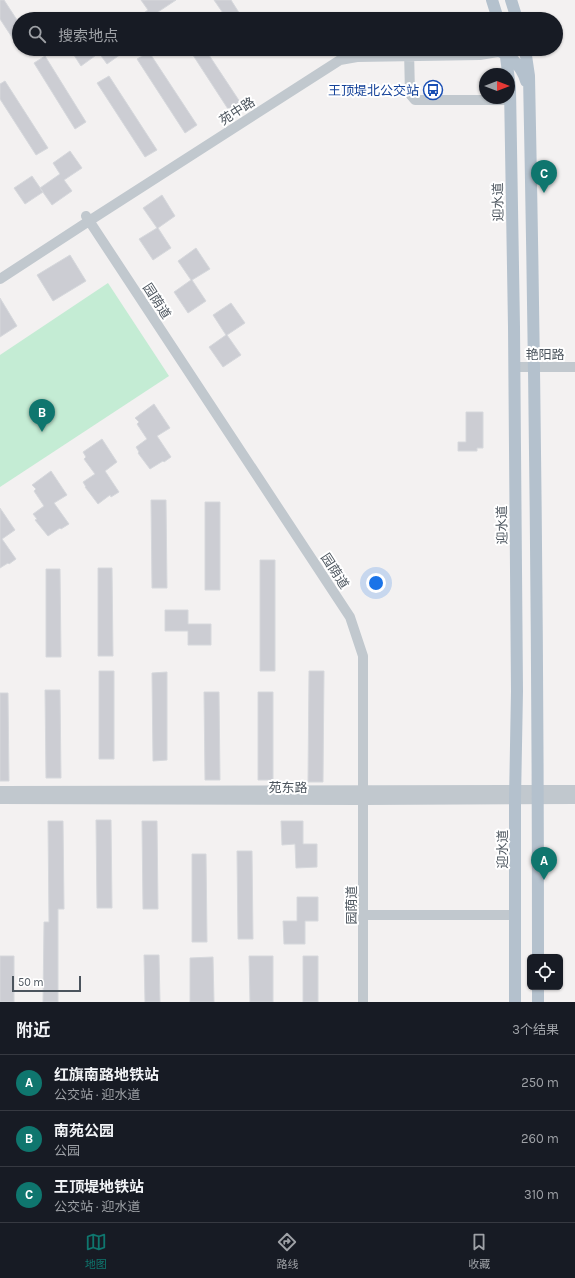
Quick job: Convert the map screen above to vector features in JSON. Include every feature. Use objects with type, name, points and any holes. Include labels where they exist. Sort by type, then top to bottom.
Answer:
[{"type":"main road","points":[[492,0],[496,12]]},
{"type":"main road","points":[[511,0],[515,12]]},
{"type":"main road","name":"迎水道","points":[[505,56],[508,68]]},
{"type":"main road","points":[[509,56],[522,72],[529,89]]},
{"type":"main road","points":[[526,56],[529,76],[534,366],[538,954]]},
{"type":"main road","name":"迎水道","points":[[510,104],[517,691],[515,795],[515,1002]]},
{"type":"main road","points":[[538,990],[538,1002]]},
{"type":"street","name":"苑中路","points":[[0,272],[340,60],[370,56]]},
{"type":"street","points":[[409,56],[410,94],[415,100],[479,100]]},
{"type":"street","name":"苑中路","points":[[0,279],[87,219]]},
{"type":"street","name":"园荫道","points":[[87,219],[350,617],[363,656],[363,1002]]},
{"type":"street","name":"艳阳路","points":[[514,367],[575,367]]},
{"type":"street","name":"苑东路","points":[[538,795],[575,790]]},
{"type":"street","name":"苑东路","points":[[0,791],[363,796]]},
{"type":"street","name":"苑东路","points":[[0,799],[515,795],[538,795],[575,799]]},
{"type":"street","points":[[364,915],[516,916]]},
{"type":"green space","points":[[108,283],[169,376],[0,487],[0,355]]},
{"type":"building","points":[[0,0],[4,0],[12,12],[12,37],[0,19]]},
{"type":"building","points":[[141,0],[176,0],[158,12],[145,12],[148,10]]},
{"type":"building","points":[[214,0],[231,0],[239,12],[222,12]]},
{"type":"building","points":[[45,56],[86,122],[75,129],[34,63]]},
{"type":"building","points":[[75,56],[95,56],[81,66]]},
{"type":"building","points":[[101,56],[118,56],[107,64]]},
{"type":"building","points":[[142,56],[152,56],[197,125],[185,133],[137,59]]},
{"type":"building","points":[[194,56],[210,56],[240,102],[228,109]]},
{"type":"building","points":[[109,76],[157,150],[145,157],[97,83]]},
{"type":"building","points":[[5,81],[48,148],[36,155],[0,99],[0,84]]},
{"type":"building","points":[[70,151],[82,168],[64,180],[72,191],[52,205],[40,188],[60,174],[53,163]]},
{"type":"building","points":[[32,176],[43,192],[25,204],[14,188]]},
{"type":"building","points":[[162,195],[175,216],[158,228],[171,248],[153,260],[139,239],[157,228],[143,208]]},
{"type":"building","points":[[196,248],[210,269],[192,280],[206,301],[188,313],[174,292],[191,280],[178,261]]},
{"type":"building","points":[[70,255],[86,281],[53,301],[37,275]]},
{"type":"building","points":[[0,298],[17,326],[0,337]]},
{"type":"building","points":[[231,303],[245,323],[227,335],[241,355],[223,367],[209,347],[226,335],[213,315]]},
{"type":"building","points":[[154,404],[170,428],[157,436],[171,457],[150,469],[138,453],[139,452],[136,447],[147,439],[137,424],[139,422],[135,418]]},
{"type":"building","points":[[466,412],[483,412],[483,448],[477,448],[477,451],[458,451],[458,442],[466,442]]},
{"type":"building","points":[[102,439],[117,462],[105,471],[119,492],[111,497],[110,495],[98,504],[83,482],[95,474],[84,459],[86,457],[83,452]]},
{"type":"building","points":[[51,471],[67,495],[54,503],[69,524],[48,536],[35,520],[37,519],[33,514],[44,506],[34,491],[36,489],[32,485]]},
{"type":"building","points":[[151,500],[166,500],[167,588],[152,588]]},
{"type":"building","points":[[205,502],[220,502],[220,590],[205,590]]},
{"type":"building","points":[[0,508],[15,530],[2,539],[16,559],[0,568]]},
{"type":"building","points":[[260,560],[275,560],[275,671],[260,671]]},
{"type":"building","points":[[98,568],[112,568],[113,656],[98,656]]},
{"type":"building","points":[[46,569],[60,569],[61,657],[46,657]]},
{"type":"building","points":[[165,610],[188,610],[188,624],[211,624],[211,645],[188,645],[188,631],[165,631]]},
{"type":"building","points":[[99,671],[114,671],[114,759],[99,759]]},
{"type":"building","points":[[309,671],[324,671],[323,782],[308,782]]},
{"type":"building","points":[[167,672],[167,760],[153,761],[152,673]]},
{"type":"building","points":[[45,690],[60,690],[61,778],[46,778]]},
{"type":"building","points":[[204,692],[219,692],[220,780],[205,780]]},
{"type":"building","points":[[258,692],[273,692],[273,780],[258,780]]},
{"type":"building","points":[[0,693],[8,693],[9,781],[0,781]]},
{"type":"building","points":[[96,820],[111,820],[112,908],[97,908]]},
{"type":"building","points":[[48,821],[63,821],[64,909],[58,909],[58,1002],[43,1002],[44,922],[49,922]]},
{"type":"building","points":[[142,821],[157,821],[158,909],[143,909]]},
{"type":"building","points":[[281,821],[303,821],[303,844],[317,844],[317,867],[296,868],[295,844],[282,845]]},
{"type":"building","points":[[237,851],[252,851],[253,939],[238,939]]},
{"type":"building","points":[[192,854],[206,854],[207,942],[192,942]]},
{"type":"building","points":[[297,897],[318,897],[318,921],[305,921],[305,944],[284,944],[283,921],[297,921]]},
{"type":"building","points":[[144,955],[159,955],[160,1002],[145,1002]]},
{"type":"building","points":[[0,956],[14,956],[14,1002],[0,1002]]},
{"type":"building","points":[[249,956],[273,956],[273,1002],[250,1002]]},
{"type":"building","points":[[303,956],[318,956],[318,1002],[303,1002]]},
{"type":"building","points":[[213,957],[214,1002],[190,1002],[190,958]]},
{"type":"place","name":"王顶堤北公交站","points":[[433,90]]},
{"type":"place","name":"王顶堤地铁站","points":[[544,193]]},
{"type":"place","name":"南苑公园","points":[[42,432]]},
{"type":"place","name":"红旗南路地铁站","points":[[544,880]]}]
